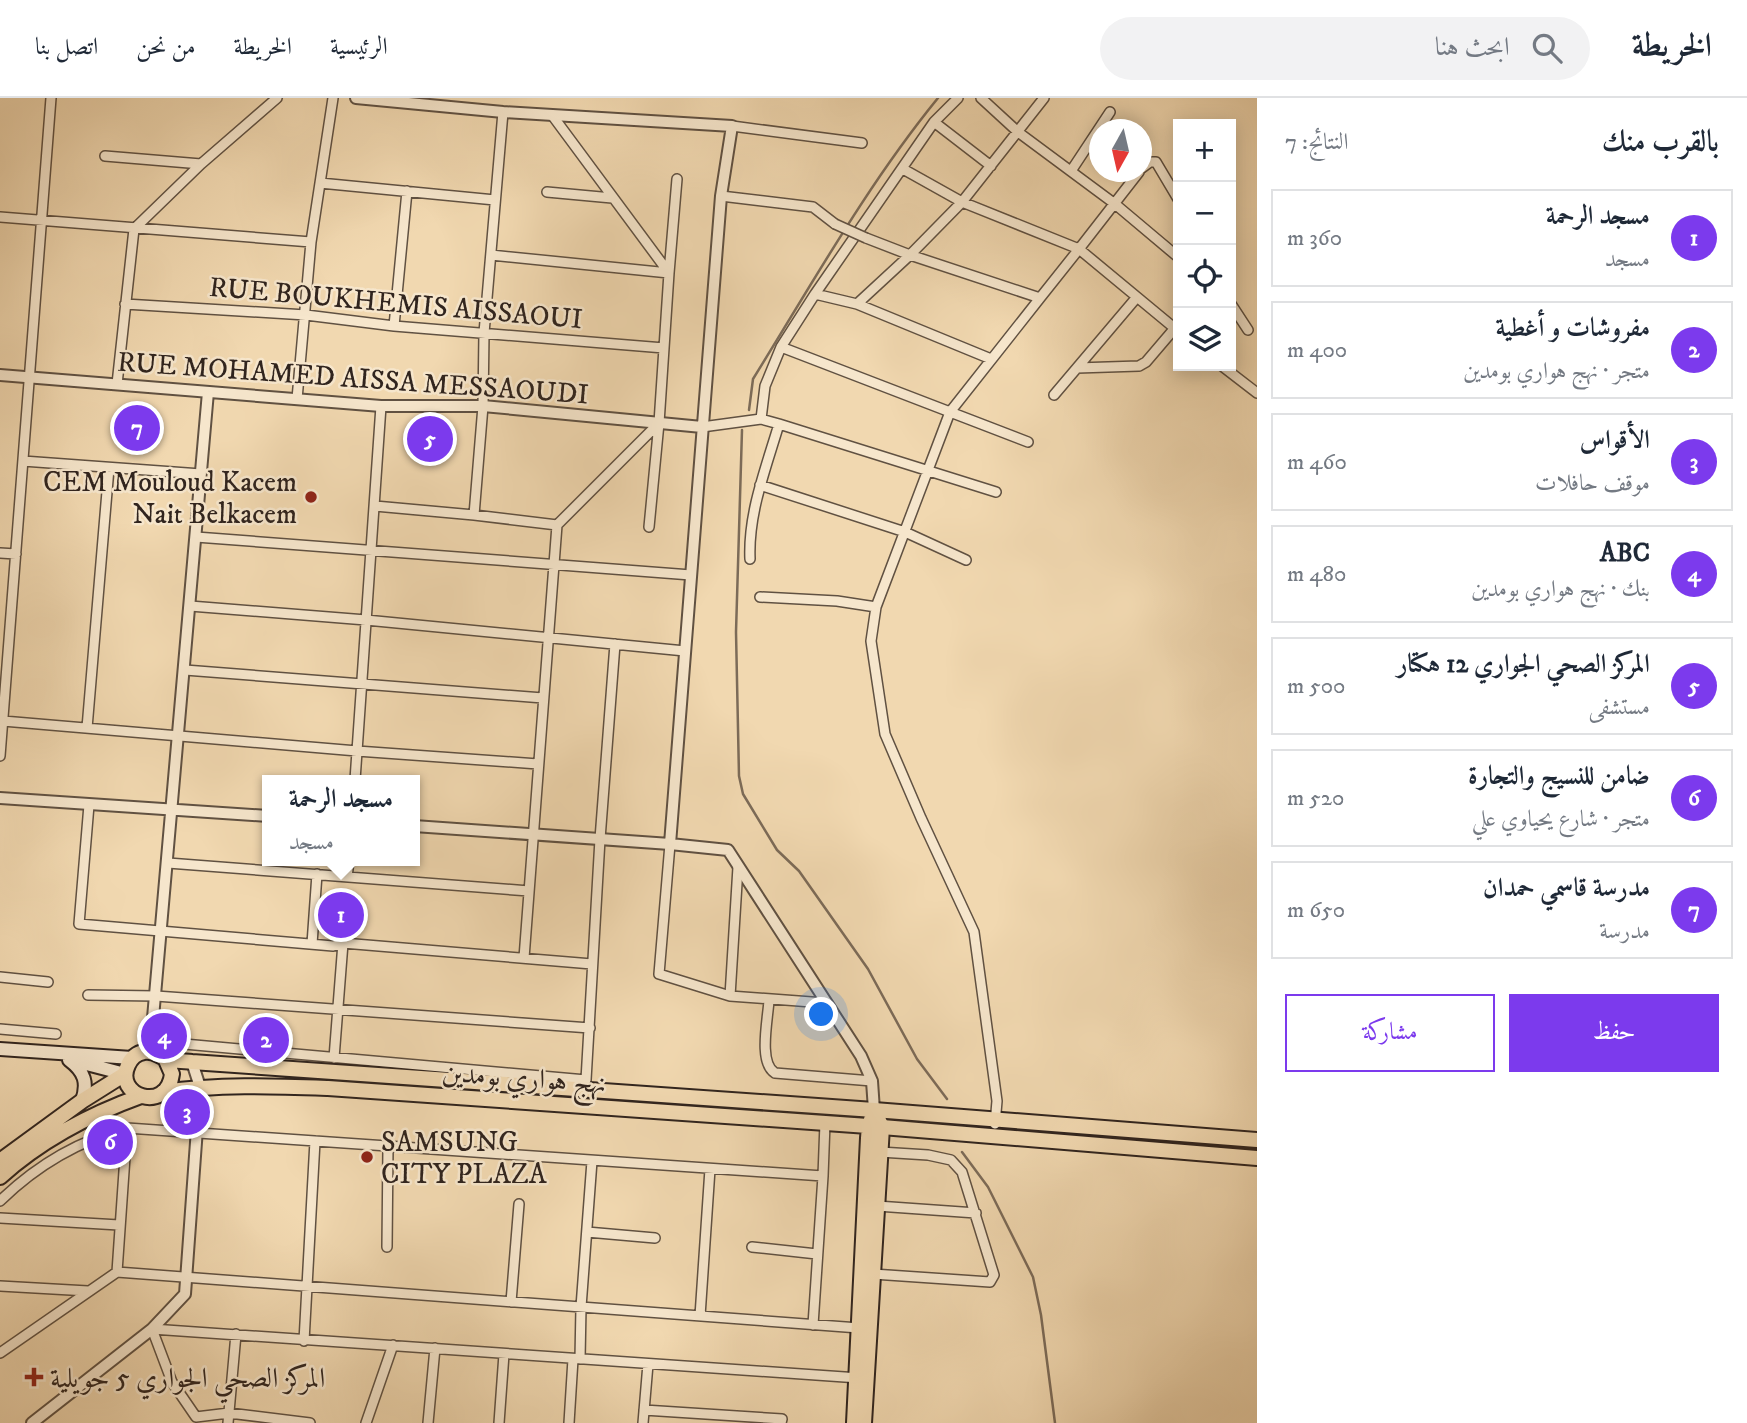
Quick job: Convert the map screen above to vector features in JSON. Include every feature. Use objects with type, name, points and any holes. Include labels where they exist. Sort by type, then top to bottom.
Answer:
[{"type":"main road","points":[[0,1161],[82,1101],[125,1074],[132,1058],[150,1046],[165,1058],[172,1076],[169,1086],[163,1092],[150,1097],[141,1096],[129,1087],[125,1074]]},
{"type":"main road","points":[[0,1049],[132,1058]]},
{"type":"main road","points":[[44,1053],[125,1074]]},
{"type":"main road","points":[[66,1058],[84,1076],[86,1085],[82,1101]]},
{"type":"main road","name":"نهج هواري بومدين","points":[[165,1058],[1257,1140]]},
{"type":"main road","name":"نهج هواري بومدين","points":[[163,1092],[200,1087],[328,1088],[825,1122],[1257,1158]]},
{"type":"main road","points":[[0,1177],[23,1157],[65,1131],[141,1096]]},
{"type":"main road","points":[[855,1423],[873,1274],[880,1152],[874,1110]]},
{"type":"main road","points":[[1054,1141],[1055,1124]]},
{"type":"main road","points":[[864,1423],[859,1328],[875,1126]]},
{"type":"street","points":[[0,756],[51,98]]},
{"type":"street","points":[[117,384],[134,229],[201,164],[277,98]]},
{"type":"street","points":[[297,399],[312,242],[333,98]]},
{"type":"street","points":[[356,98],[503,112],[732,126],[862,144]]},
{"type":"street","points":[[761,419],[765,386],[781,347],[934,122],[958,98]]},
{"type":"street","points":[[981,98],[1018,132],[1115,204],[1173,253]]},
{"type":"street","points":[[857,304],[962,202],[1045,98]]},
{"type":"street","points":[[474,514],[483,406],[484,333],[503,112]]},
{"type":"street","points":[[1070,171],[1110,113]]},
{"type":"street","points":[[552,115],[669,273]]},
{"type":"street","points":[[934,122],[991,166]]},
{"type":"street","points":[[732,126],[721,196],[659,974],[730,996],[825,1003]]},
{"type":"street","points":[[105,156],[201,164]]},
{"type":"street","points":[[1152,162],[1156,162],[1173,191]]},
{"type":"street","points":[[903,169],[962,202],[1079,249],[1173,327]]},
{"type":"street","points":[[649,527],[677,179]]},
{"type":"street","points":[[992,1136],[997,1101],[974,932],[885,734],[872,641],[876,607],[950,412],[1131,182]]},
{"type":"street","points":[[320,183],[495,200]]},
{"type":"street","points":[[394,326],[407,191]]},
{"type":"street","points":[[547,192],[612,198]]},
{"type":"street","points":[[721,196],[813,208],[835,224],[866,238],[1040,298]]},
{"type":"street","points":[[0,217],[312,242]]},
{"type":"street","points":[[491,255],[669,273]]},
{"type":"street","points":[[815,294],[857,304],[991,359]]},
{"type":"street","points":[[1054,395],[1137,297]]},
{"type":"street","name":"RUE BOUKHEMIS AISSAOUI","points":[[125,304],[306,315],[394,326],[664,348]]},
{"type":"street","points":[[1234,308],[1248,330]]},
{"type":"street","points":[[1076,369],[1139,366],[1173,334]]},
{"type":"street","points":[[781,347],[1028,442]]},
{"type":"street","points":[[1228,371],[1257,393]]},
{"type":"street","name":"RUE MOHAMED AISSA MESSAOUDI","points":[[0,375],[381,406],[483,406],[702,427]]},
{"type":"street","points":[[208,392],[150,1046],[334,1058],[586,1080],[608,1090],[608,1107]]},
{"type":"street","points":[[355,775],[381,406]]},
{"type":"street","points":[[702,427],[761,419],[996,492]]},
{"type":"street","points":[[524,958],[557,525],[659,423]]},
{"type":"street","points":[[750,559],[749,534],[760,485],[779,424]]},
{"type":"street","points":[[23,461],[201,474]]},
{"type":"street","points":[[87,728],[109,468]]},
{"type":"street","points":[[760,485],[905,532],[966,560]]},
{"type":"street","points":[[374,506],[474,514],[557,525]]},
{"type":"street","points":[[196,537],[691,575]]},
{"type":"street","points":[[0,553],[16,554]]},
{"type":"street","points":[[760,597],[837,601],[876,607]]},
{"type":"street","points":[[190,606],[685,651]]},
{"type":"street","points":[[0,620],[11,621]]},
{"type":"street","points":[[586,1080],[615,644]]},
{"type":"street","points":[[185,670],[543,698]]},
{"type":"street","points":[[2,715],[87,728],[538,764]]},
{"type":"street","points":[[0,798],[262,816]]},
{"type":"street","points":[[89,804],[79,924],[333,946],[343,943],[592,964]]},
{"type":"street","points":[[420,826],[728,850],[861,1056],[872,1081],[874,1110]]},
{"type":"street","points":[[168,863],[529,891]]},
{"type":"street","points":[[347,877],[348,866]]},
{"type":"street","points":[[730,996],[738,867]]},
{"type":"street","points":[[312,944],[317,874]]},
{"type":"street","points":[[334,1058],[343,943]]},
{"type":"street","points":[[0,977],[48,982]]},
{"type":"street","points":[[88,995],[156,996],[590,1028]]},
{"type":"street","points":[[769,1000],[765,1056],[770,1070],[775,1073],[872,1081]]},
{"type":"street","points":[[0,1029],[56,1034]]},
{"type":"street","points":[[32,1423],[152,1329],[184,1297],[188,1277],[200,1087],[192,1062]]},
{"type":"street","points":[[813,1325],[825,1122]]},
{"type":"street","points":[[117,1272],[127,1128]]},
{"type":"street","points":[[0,1201],[59,1154],[99,1135],[127,1128],[823,1176]]},
{"type":"street","points":[[304,1341],[315,1141]]},
{"type":"street","points":[[387,1247],[388,1147]]},
{"type":"street","points":[[873,1274],[990,1282],[994,1270],[962,1172],[951,1160],[928,1155],[880,1152]]},
{"type":"street","points":[[569,1423],[592,1161]]},
{"type":"street","points":[[700,1316],[710,1169]]},
{"type":"street","points":[[510,1302],[519,1204]]},
{"type":"street","points":[[877,1206],[976,1213]]},
{"type":"street","points":[[0,1218],[119,1225]]},
{"type":"street","points":[[587,1232],[654,1238]]},
{"type":"street","points":[[752,1247],[817,1254]]},
{"type":"street","points":[[0,1353],[117,1272],[859,1328]]},
{"type":"street","points":[[0,1286],[88,1292]]},
{"type":"street","points":[[152,1329],[862,1379]]},
{"type":"street","points":[[152,1329],[172,1382],[194,1420],[228,1418],[310,1423]]},
{"type":"street","points":[[228,1418],[236,1334]]},
{"type":"street","points":[[366,1423],[393,1345]]},
{"type":"street","points":[[428,1423],[435,1348]]},
{"type":"street","points":[[499,1423],[504,1354]]},
{"type":"street","points":[[643,1423],[648,1364]]},
{"type":"street","points":[[865,1404],[873,1423]]},
{"type":"street","points":[[644,1410],[781,1421]]},
{"type":"waterway","points":[[749,410],[753,379],[887,165],[938,98]]},
{"type":"waterway","points":[[742,430],[736,632],[739,776],[743,794],[777,850],[799,871],[868,969],[917,1059],[947,1099]]},
{"type":"waterway","points":[[962,1152],[988,1187],[1033,1277],[1041,1315],[1055,1423]]},
{"type":"place","name":"مدرسة قاسمي حمدان","points":[[137,428]]},
{"type":"place","name":"المركز الصحي الجواري 12 هكتار","points":[[430,439]]},
{"type":"place","name":"CEM Mouloud Kacem Nait Belkacem","points":[[311,497]]},
{"type":"place","name":"مسجد الرحمة","points":[[341,915]]},
{"type":"place","name":"ABC","points":[[164,1036]]},
{"type":"place","name":"مفروشات و أغطية","points":[[266,1040]]},
{"type":"place","name":"الأقواس","points":[[187,1112]]},
{"type":"place","name":"ضامن للنسيج والتجارة","points":[[110,1142]]},
{"type":"place","name":"SAMSUNG CITY PLAZA","points":[[367,1157]]},
{"type":"place","name":"المركز الصحي الجواري 5 جويلية","points":[[34,1377]]}]
